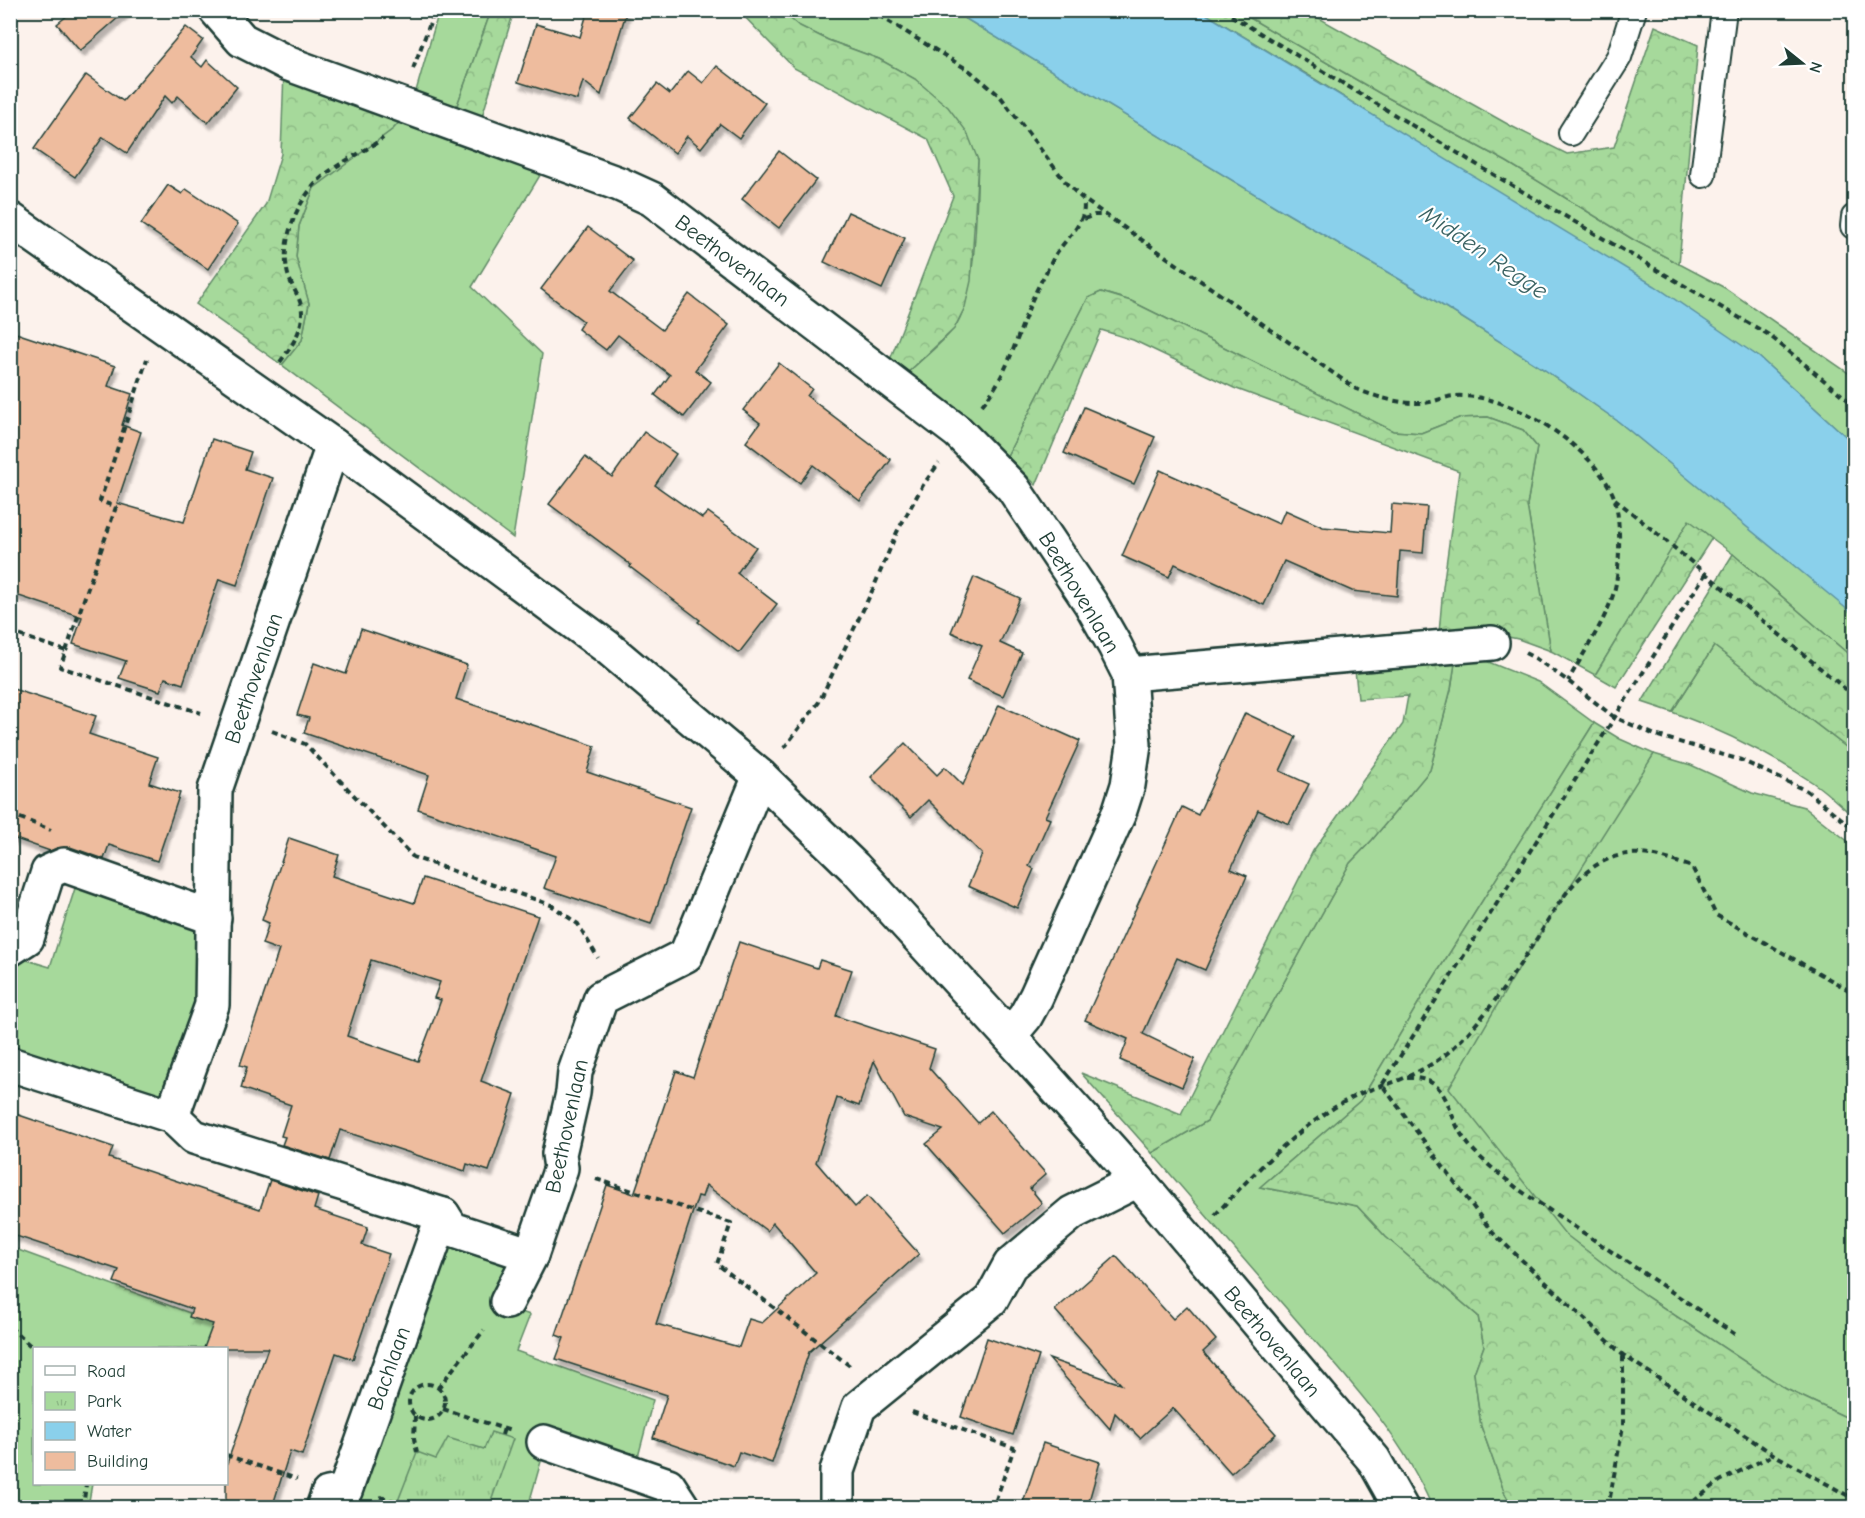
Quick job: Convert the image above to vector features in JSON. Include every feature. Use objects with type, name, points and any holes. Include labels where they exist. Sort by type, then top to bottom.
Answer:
[{"type":"street","name":"Beethovenlaan","points":[[216,10],[242,40],[289,64],[619,184],[652,199],[958,432],[1013,488],[1091,604],[1129,674],[1134,744],[1128,784],[1119,813],[1036,997],[1025,1017],[1009,1036]]},
{"type":"street","name":"Beethovenlaan","points":[[10,219],[333,445],[607,647],[760,776],[854,867],[1138,1180],[1374,1460],[1401,1508]]},
{"type":"street","name":"Beethovenlaan","points":[[172,1116],[212,1005],[215,790],[333,445]]},
{"type":"street","name":"Beethovenlaan","points":[[1129,674],[1492,643]]},
{"type":"street","name":"Beethovenlaan","points":[[507,1302],[531,1255],[561,1168],[559,1154],[573,1093],[575,1072],[601,998],[686,955],[760,776]]},
{"type":"street","points":[[10,949],[27,938],[48,872],[64,865],[214,918]]},
{"type":"street","points":[[10,1064],[172,1116],[194,1137],[443,1215],[452,1229],[531,1255]]},
{"type":"street","points":[[837,1508],[837,1471],[859,1407],[992,1300],[1010,1265],[1072,1212],[1138,1180]]},
{"type":"street","name":"Bachlaan","points":[[326,1501],[345,1491],[443,1215]]},
{"type":"street","points":[[544,1442],[668,1485],[683,1508]]},
{"type":"lane","points":[[1571,133],[1619,57],[1634,10]]},
{"type":"lane","points":[[1703,175],[1724,10]]},
{"type":"path","points":[[259,393],[297,338],[301,325],[303,311],[286,269],[286,253],[296,210],[319,180],[389,133],[395,125],[435,10]]},
{"type":"path","points":[[870,10],[970,71],[1000,96],[1067,184],[1083,199],[1356,389],[1389,401],[1423,403],[1451,396],[1476,397],[1525,412],[1568,441],[1602,476],[1614,499],[1619,535],[1616,584],[1609,606],[1568,681]]},
{"type":"path","points":[[1222,10],[1484,169],[1769,336],[1854,405]]},
{"type":"path","points":[[1081,221],[1084,214],[1083,199]]},
{"type":"path","points":[[760,776],[795,736],[819,702],[873,589],[897,532],[923,485],[951,447],[958,432],[996,389],[1032,299],[1055,254],[1086,217],[1107,216]]},
{"type":"path","points":[[159,324],[100,501],[116,507],[60,667],[236,724],[267,729],[304,744],[413,857],[551,905],[578,924],[616,990]]},
{"type":"path","points":[[1614,499],[1854,696]]},
{"type":"path","points":[[1382,1085],[1706,573]]},
{"type":"path","points":[[10,632],[66,651]]},
{"type":"path","points":[[1492,643],[1512,648],[1535,658],[1614,717],[1655,735],[1741,760],[1807,791],[1854,829]]},
{"type":"path","points":[[1190,1241],[1264,1162],[1306,1128],[1349,1098],[1403,1078],[1439,1058],[1455,1046],[1497,1000],[1563,897],[1593,867],[1610,859],[1630,854],[1653,854],[1692,867],[1716,915],[1854,993]]},
{"type":"path","points":[[1403,1078],[1421,1077],[1437,1087],[1446,1098],[1451,1114],[1464,1138],[1491,1167],[1518,1189],[1736,1335]]},
{"type":"path","points":[[1382,1085],[1492,1232],[1623,1355],[1773,1454],[1854,1499]]},
{"type":"path","points":[[561,1168],[731,1223],[717,1264],[863,1376],[886,1402],[1014,1448],[993,1508]]},
{"type":"path","points":[[438,1388],[507,1302]]},
{"type":"path","points":[[10,1327],[33,1348]]},
{"type":"path","points":[[1608,1508],[1623,1426],[1623,1355]]},
{"type":"path","points":[[423,1384],[430,1384],[438,1388],[444,1401],[443,1409],[438,1416],[430,1420],[422,1420],[415,1416],[410,1410],[409,1396],[414,1389],[423,1384]]},
{"type":"path","points":[[443,1409],[544,1442]]},
{"type":"path","points":[[415,1416],[414,1439],[417,1452]]},
{"type":"path","points":[[501,1435],[504,1428]]},
{"type":"path","points":[[1685,1508],[1720,1481],[1773,1454]]},
{"type":"path","points":[[228,1456],[315,1485],[326,1501]]},
{"type":"path","points":[[83,1508],[86,1485]]},
{"type":"green space","points":[[439,11],[491,11],[455,111],[414,98]]},
{"type":"green space","points":[[491,11],[514,11],[481,120],[455,111]]},
{"type":"green space","points":[[739,11],[781,11],[798,25],[828,40],[879,59],[915,79],[948,107],[967,132],[978,160],[971,281],[965,307],[954,329],[904,376],[888,365],[953,196],[928,139],[794,68]]},
{"type":"green space","points":[[781,11],[953,11],[1418,290],[1545,370],[1619,422],[1835,598],[1854,615],[1854,659],[1733,554],[1689,521],[1595,675],[1551,651],[1527,505],[1537,447],[1523,430],[1488,417],[1459,418],[1421,433],[1393,431],[1131,301],[1101,292],[1088,298],[1007,456],[971,424],[904,376],[950,334],[962,313],[972,272],[978,160],[915,79],[879,59],[828,40],[797,25]]},
{"type":"green space","points":[[1201,11],[1238,11],[1381,94],[1507,162],[1634,240],[1725,288],[1854,377],[1854,444],[1759,357],[1313,78]]},
{"type":"green space","points":[[1238,11],[1311,11],[1317,17],[1511,126],[1567,154],[1614,147],[1655,26],[1698,45],[1679,264],[1634,240],[1507,162],[1381,94]]},
{"type":"green space","points":[[284,71],[404,117],[393,129],[314,188],[299,226],[296,257],[309,303],[302,340],[282,365],[196,304],[266,204],[281,154]]},
{"type":"green space","points":[[404,117],[547,164],[472,287],[542,354],[513,538],[282,365],[302,340],[309,304],[296,257],[299,226],[314,188],[393,129]]},
{"type":"green space","points":[[1101,292],[1131,301],[1393,431],[1421,433],[1459,418],[1488,417],[1523,430],[1537,447],[1527,505],[1551,651],[1518,639],[1475,630],[1439,633],[1459,471],[1234,388],[1133,340],[1101,330],[1036,485],[1007,456],[1088,298]]},
{"type":"green space","points":[[1689,520],[1712,538],[1616,687],[1595,675]]},
{"type":"green space","points":[[1733,554],[1854,659],[1854,753],[1714,646],[1672,712],[1642,702]]},
{"type":"green space","points":[[1714,646],[1854,753],[1854,817],[1818,786],[1778,761],[1726,734],[1672,712]]},
{"type":"green space","points":[[1486,661],[1538,682],[1594,723],[1425,992],[1361,1100],[1260,1187],[1357,1206],[1386,1237],[1478,1316],[1484,1346],[1474,1373],[1481,1426],[1505,1494],[1513,1507],[1432,1507],[1406,1457],[1373,1410],[1152,1153],[1207,1121],[1350,863],[1430,770],[1451,689],[1455,663]]},
{"type":"green space","points":[[1455,663],[1451,689],[1430,770],[1350,863],[1207,1121],[1152,1153],[1081,1073],[1181,1114],[1313,851],[1403,724],[1408,696],[1358,699],[1355,670]]},
{"type":"green space","points":[[1594,723],[1620,739],[1654,754],[1524,959],[1449,1088],[1565,1234],[1647,1297],[1786,1389],[1854,1421],[1854,1507],[1513,1507],[1505,1494],[1481,1426],[1474,1373],[1484,1346],[1478,1316],[1386,1237],[1357,1206],[1260,1187],[1361,1100],[1425,992]]},
{"type":"green space","points":[[1654,754],[1691,765],[1752,793],[1804,807],[1854,846],[1854,1421],[1786,1389],[1637,1290],[1504,1195],[1413,1056]]},
{"type":"green space","points":[[77,882],[212,924],[206,977],[164,1096],[11,1051],[11,979],[17,957],[50,967]]},
{"type":"green space","points":[[442,1241],[508,1262],[494,1303],[530,1315],[516,1351],[653,1400],[638,1457],[550,1430],[528,1507],[318,1508],[354,1479]]},
{"type":"green space","points":[[10,1247],[217,1323],[207,1347],[33,1347],[33,1485],[92,1485],[88,1507],[32,1507],[11,1499]]},
{"type":"green space","points":[[491,1432],[513,1439],[489,1507],[396,1506],[417,1452],[436,1459],[448,1438],[484,1449]]},
{"type":"water","name":"Midden Regge","points":[[953,11],[1201,11],[1655,286],[1759,357],[1854,444],[1854,615],[1619,422],[1545,370],[1418,290]]},
{"type":"building","points":[[74,10],[127,10],[80,51],[57,24]]},
{"type":"building","points":[[588,10],[627,10],[601,95],[583,81],[577,100],[518,82],[536,24],[580,37]]},
{"type":"building","points":[[186,27],[203,40],[191,57],[202,67],[207,60],[237,87],[208,123],[178,96],[172,103],[165,96],[127,153],[103,137],[75,177],[34,149],[86,75],[123,101]]},
{"type":"building","points":[[717,66],[765,103],[739,138],[720,124],[701,148],[687,136],[675,153],[630,118],[657,84],[670,94],[688,71],[703,83]]},
{"type":"building","points":[[779,151],[816,180],[779,228],[742,199]]},
{"type":"building","points":[[168,185],[182,194],[186,189],[238,224],[208,269],[141,224]]},
{"type":"building","points":[[848,212],[905,238],[882,289],[824,262]]},
{"type":"building","points":[[588,227],[633,261],[610,291],[662,330],[689,294],[729,325],[695,370],[711,382],[684,417],[655,395],[670,375],[618,335],[606,350],[578,329],[583,321],[541,289]]},
{"type":"building","points":[[10,331],[115,366],[108,386],[132,394],[122,425],[141,432],[117,503],[184,522],[212,439],[251,452],[245,469],[273,478],[237,585],[219,579],[183,684],[165,678],[160,691],[119,678],[126,661],[73,644],[82,617],[10,593]]},
{"type":"building","points":[[779,363],[812,389],[807,396],[891,460],[860,501],[813,465],[800,483],[746,442],[760,423],[743,410]]},
{"type":"building","points":[[1084,407],[1155,437],[1134,484],[1064,453]]},
{"type":"building","points":[[644,432],[676,454],[655,485],[702,518],[708,512],[756,547],[737,573],[777,604],[739,653],[630,567],[631,565],[549,504],[585,457],[612,477]]},
{"type":"building","points":[[1160,470],[1279,524],[1285,510],[1323,527],[1390,533],[1392,504],[1427,507],[1423,553],[1400,551],[1397,596],[1352,591],[1284,561],[1264,605],[1175,564],[1169,577],[1122,556]]},
{"type":"building","points":[[974,577],[1020,598],[1000,643],[1022,653],[1003,696],[967,680],[982,646],[951,632]]},
{"type":"building","points":[[361,629],[467,665],[456,699],[595,746],[587,772],[691,807],[651,924],[544,888],[556,856],[418,809],[429,775],[304,733],[309,718],[297,715],[314,663],[346,674]]},
{"type":"building","points":[[10,688],[96,716],[89,734],[158,757],[149,783],[180,793],[157,861],[109,845],[104,859],[70,847],[50,851],[10,837]]},
{"type":"building","points":[[999,705],[1080,741],[1045,817],[1050,819],[1029,866],[1034,869],[1017,908],[968,886],[982,854],[928,800],[911,817],[871,777],[905,743],[937,775],[945,767],[963,785]]},
{"type":"building","points":[[1245,713],[1296,737],[1280,771],[1309,784],[1289,824],[1258,810],[1231,869],[1247,876],[1205,970],[1177,958],[1143,1034],[1195,1059],[1182,1087],[1120,1060],[1128,1039],[1085,1020],[1182,807],[1198,815]]},
{"type":"building","points":[[289,838],[339,855],[332,876],[414,903],[423,878],[538,916],[481,1081],[515,1094],[489,1171],[467,1164],[465,1171],[340,1130],[330,1160],[282,1145],[285,1137],[281,1136],[291,1105],[241,1088],[247,1067],[240,1065],[279,950],[262,944],[269,923],[262,920]],"holes":[[[371,960],[440,982],[434,998],[441,1000],[418,1061],[347,1036]]]},
{"type":"building","points":[[739,942],[817,968],[820,960],[852,970],[836,1016],[935,1049],[929,1068],[978,1123],[991,1111],[1046,1174],[1030,1188],[1042,1203],[1005,1233],[926,1144],[943,1130],[904,1117],[874,1061],[859,1106],[837,1098],[816,1162],[855,1207],[867,1196],[919,1254],[809,1352],[772,1463],[739,1452],[734,1466],[653,1438],[667,1395],[556,1359],[564,1338],[556,1335],[607,1185],[634,1194],[676,1071],[693,1077]],"holes":[[[706,1185],[767,1231],[773,1223],[816,1273],[762,1323],[749,1319],[739,1347],[656,1324],[698,1196],[702,1197]]]},
{"type":"building","points":[[10,1112],[113,1147],[109,1158],[260,1209],[270,1180],[318,1196],[314,1209],[368,1227],[362,1245],[389,1254],[353,1359],[336,1353],[302,1455],[290,1451],[272,1508],[226,1508],[228,1460],[268,1348],[204,1347],[213,1324],[189,1317],[192,1309],[114,1282],[119,1270],[10,1234]]},
{"type":"building","points":[[1116,1256],[1173,1319],[1187,1306],[1216,1340],[1203,1352],[1276,1434],[1231,1473],[1173,1408],[1140,1438],[1115,1413],[1110,1429],[1049,1359],[1121,1384],[1055,1310]]},
{"type":"building","points":[[987,1338],[1039,1356],[1013,1435],[961,1417]]},
{"type":"building","points":[[1043,1443],[1100,1462],[1087,1508],[1021,1508]]}]
